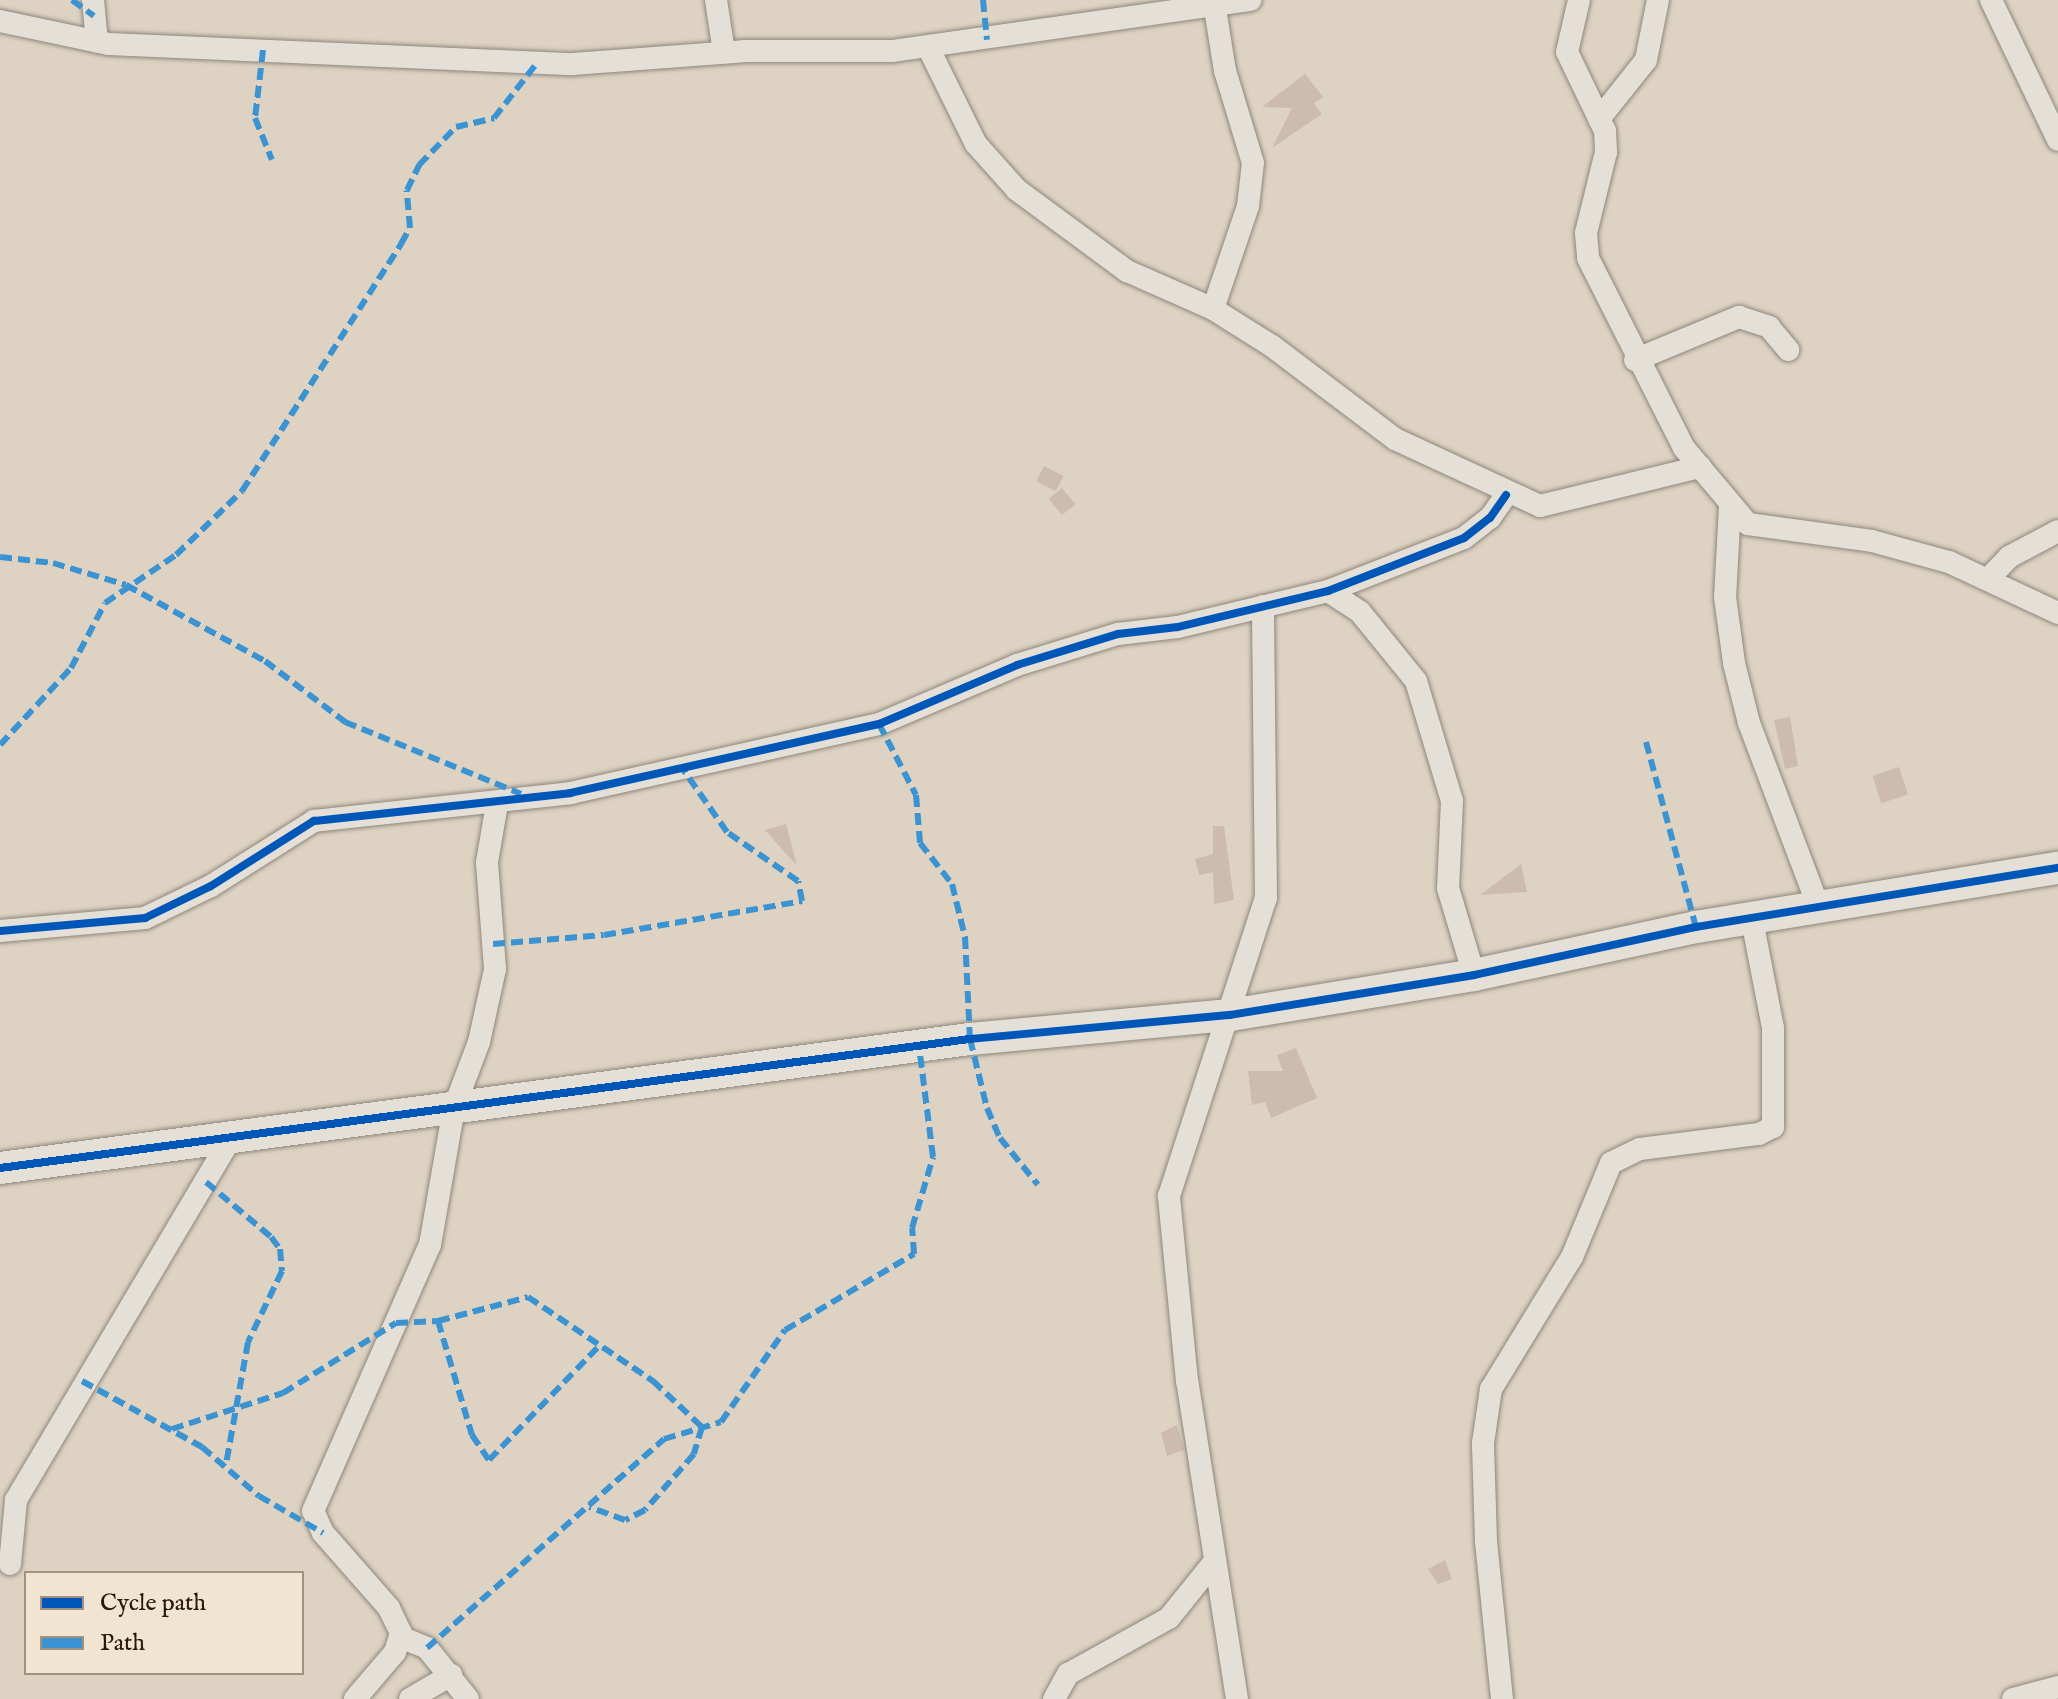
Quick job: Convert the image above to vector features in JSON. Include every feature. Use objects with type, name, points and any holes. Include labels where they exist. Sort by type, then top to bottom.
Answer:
[{"type":"street","points":[[93,0],[97,42]]},
{"type":"street","points":[[716,0],[724,52]]},
{"type":"street","points":[[0,21],[97,42],[573,64],[724,52],[928,47],[1214,2],[1250,0]]},
{"type":"street","points":[[1579,0],[1567,52],[1599,119],[1606,152],[1586,233],[1588,258],[1635,360],[1700,467],[1730,506],[1748,524],[1770,532],[1872,541],[1990,577],[2058,613]]},
{"type":"street","points":[[1599,119],[1646,60],[1658,0]]},
{"type":"street","points":[[1991,0],[2058,140]]},
{"type":"street","points":[[1213,309],[1248,206],[1253,163],[1222,57],[1214,2]]},
{"type":"street","points":[[928,47],[976,144],[1017,190],[1127,271],[1213,309],[1395,439],[1506,495],[1540,506],[1700,467]]},
{"type":"street","points":[[1635,360],[1739,317],[1769,327],[1788,350]]},
{"type":"street","points":[[0,931],[145,918],[314,821],[497,804],[879,724],[1046,656],[1118,634],[1328,591],[1464,538],[1490,518],[1506,495]]},
{"type":"street","points":[[1730,506],[1725,597],[1734,663],[1749,723],[1819,908]]},
{"type":"street","points":[[1990,577],[2009,557],[2058,531]]},
{"type":"street","points":[[1328,591],[1396,649],[1416,681],[1452,801],[1448,888],[1474,975]]},
{"type":"street","points":[[1237,1699],[1175,1292],[1169,1196],[1266,898],[1263,606]]},
{"type":"street","points":[[468,1699],[427,1648],[400,1637],[389,1608],[323,1533],[313,1511],[430,1245],[454,1108],[479,1042],[495,969],[487,862],[497,804]]},
{"type":"street","points":[[0,1168],[970,1039],[1230,1015],[1474,975],[1752,920],[2058,868]]},
{"type":"street","points":[[1502,1699],[1486,1541],[1483,1443],[1491,1389],[1572,1257],[1611,1163],[1640,1149],[1759,1134],[1773,1127],[1773,1028],[1752,920]]},
{"type":"street","points":[[10,1564],[16,1500],[233,1135]]},
{"type":"street","points":[[1054,1699],[1068,1674],[1169,1618],[1215,1561]]},
{"type":"street","points":[[355,1699],[400,1637]]},
{"type":"street","points":[[410,1699],[451,1675]]},
{"type":"street","points":[[2013,1699],[2058,1687]]},
{"type":"building","points":[[1305,74],[1323,97],[1314,103],[1322,114],[1272,148],[1292,108],[1262,107]]},
{"type":"building","points":[[1044,466],[1064,476],[1056,491],[1036,481]]},
{"type":"building","points":[[1062,488],[1075,504],[1062,515],[1049,499]]},
{"type":"building","points":[[1790,717],[1798,766],[1785,769],[1774,720]]},
{"type":"building","points":[[1899,767],[1908,795],[1881,803],[1872,776]]},
{"type":"building","points":[[786,824],[797,866],[765,830]]},
{"type":"building","points":[[1213,826],[1224,826],[1234,900],[1214,904],[1213,872],[1199,875],[1195,859],[1213,854]]},
{"type":"building","points":[[1521,864],[1527,892],[1480,895]]},
{"type":"building","points":[[1296,1048],[1317,1098],[1271,1118],[1265,1102],[1252,1105],[1248,1071],[1283,1071],[1277,1055]]},
{"type":"building","points":[[1177,1425],[1184,1450],[1167,1456],[1161,1433]]},
{"type":"building","points":[[1445,1560],[1452,1579],[1438,1584],[1428,1569]]},
{"type":"marked path","points":[[72,0],[94,16]]},
{"type":"marked path","points":[[983,0],[987,40]]},
{"type":"marked path","points":[[263,50],[255,118],[272,160]]},
{"type":"marked path","points":[[0,745],[71,668],[105,603],[176,555],[242,491],[410,228],[407,190],[419,165],[456,127],[494,118],[537,63]]},
{"type":"marked path","points":[[0,557],[53,563],[126,585],[265,661],[345,722],[521,794]]},
{"type":"marked path","points":[[879,724],[916,795],[920,843],[952,884],[965,937],[970,1039],[987,1108],[1000,1138],[1038,1185]]},
{"type":"marked path","points":[[1646,742],[1696,927]]},
{"type":"marked path","points":[[493,944],[604,935],[802,901],[798,881],[727,832],[682,768]]},
{"type":"marked path","points":[[427,1648],[664,1439],[721,1422],[785,1330],[914,1254],[912,1228],[933,1157],[919,1046]]},
{"type":"marked path","points":[[206,1182],[271,1237],[280,1249],[282,1271],[248,1342],[226,1464]]},
{"type":"marked path","points":[[172,1429],[283,1393],[396,1323],[438,1321],[528,1297],[653,1381],[702,1427],[694,1454],[645,1510],[625,1520],[589,1507]]},
{"type":"marked path","points":[[438,1321],[472,1435],[489,1460],[597,1348]]},
{"type":"marked path","points":[[82,1381],[202,1447],[259,1496],[323,1533]]},
{"type":"cycle path","points":[[0,931],[145,918],[211,886],[314,821],[570,793],[879,724],[1017,665],[1118,634],[1178,627],[1328,591],[1464,538],[1490,518],[1506,495]]},
{"type":"cycle path","points":[[0,1168],[970,1039],[1230,1015],[1474,975],[1696,927],[2058,868]]}]
